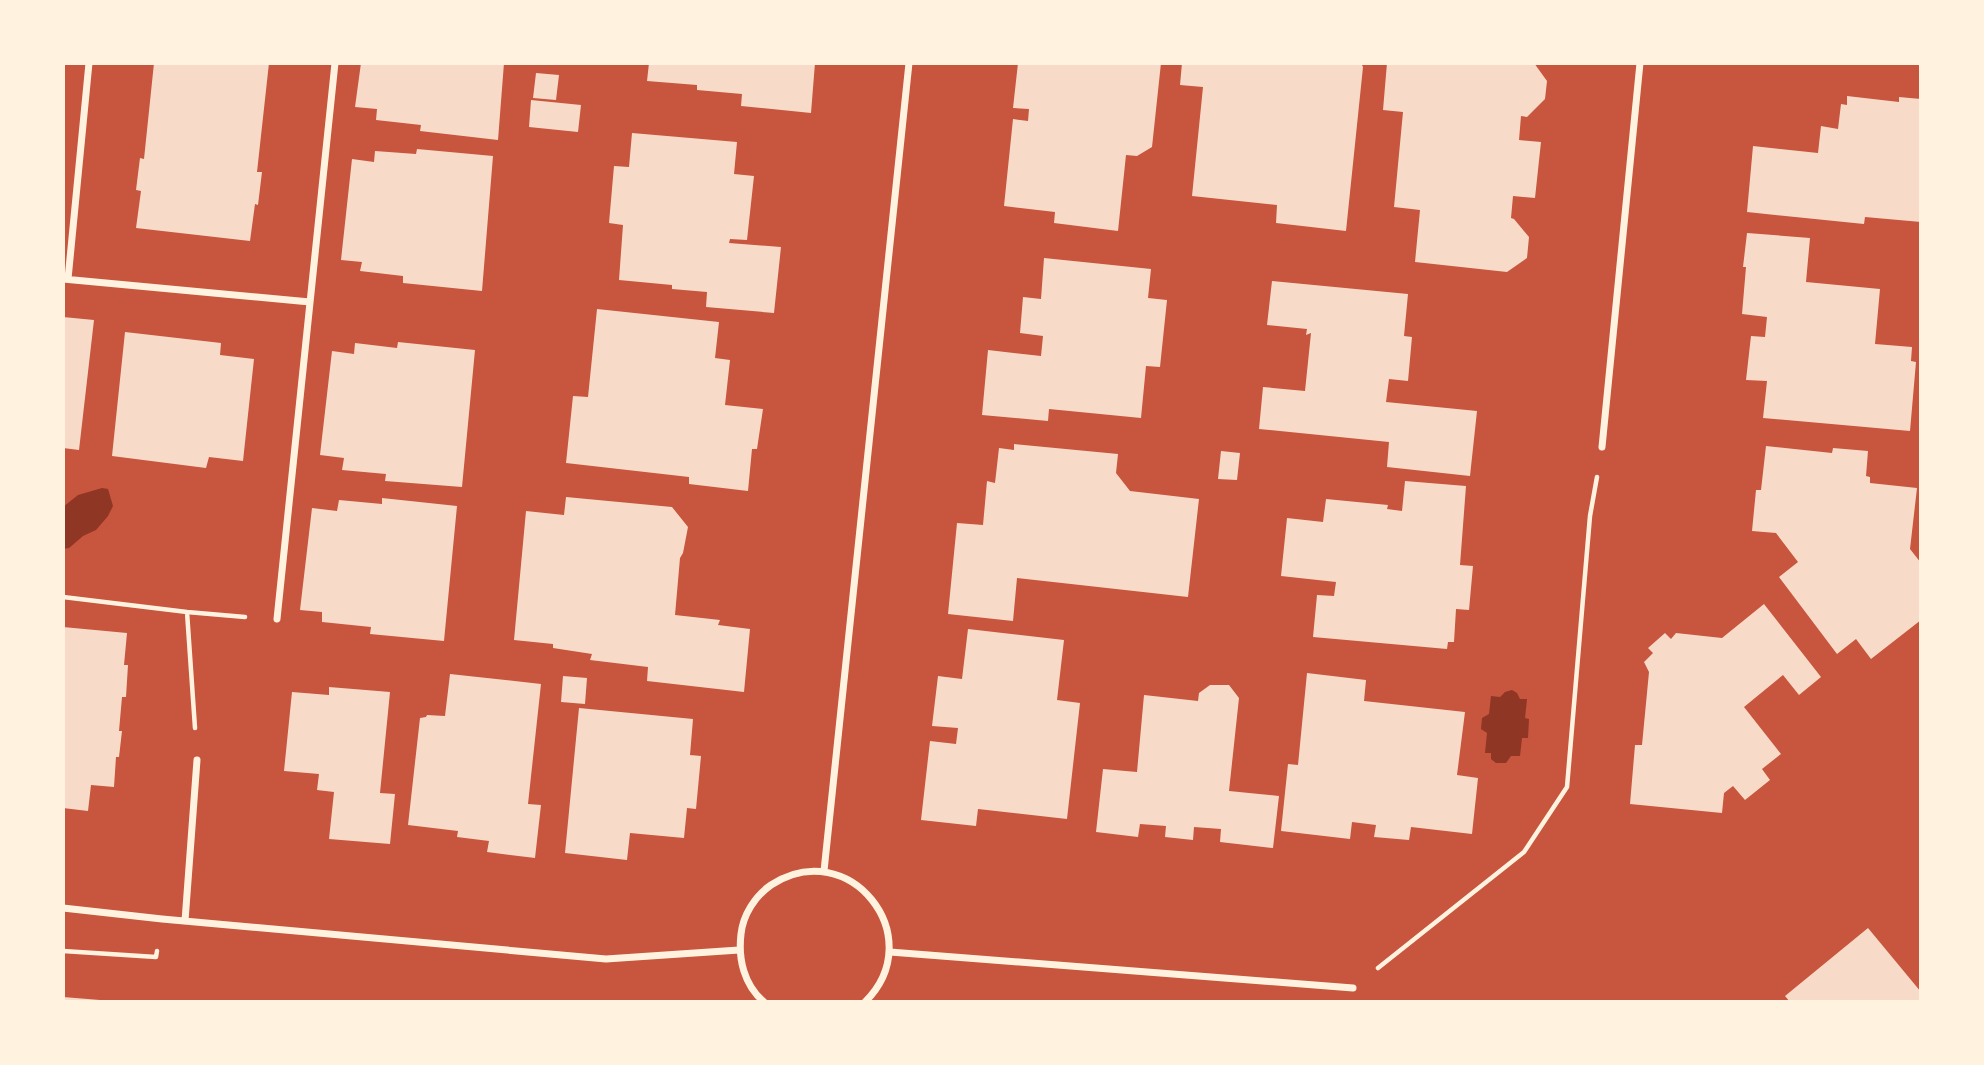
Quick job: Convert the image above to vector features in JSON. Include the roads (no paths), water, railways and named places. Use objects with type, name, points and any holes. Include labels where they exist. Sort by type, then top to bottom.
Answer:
[{"type":"street","points":[[89,63],[65,279],[310,302]]},
{"type":"street","points":[[277,619],[335,63]]},
{"type":"street","points":[[824,871],[909,63]]},
{"type":"street","points":[[1602,447],[1640,63]]},
{"type":"street","points":[[185,921],[197,760]]},
{"type":"street","points":[[764,1002],[756,995],[744,974],[739,950],[741,928],[750,908],[763,891],[782,878],[802,872],[824,871],[846,878],[864,890],[879,908],[887,930],[890,952],[885,974],[875,992],[865,1002]]},
{"type":"street","points":[[63,908],[606,959],[739,950]]},
{"type":"street","points":[[890,952],[1353,988]]}]
